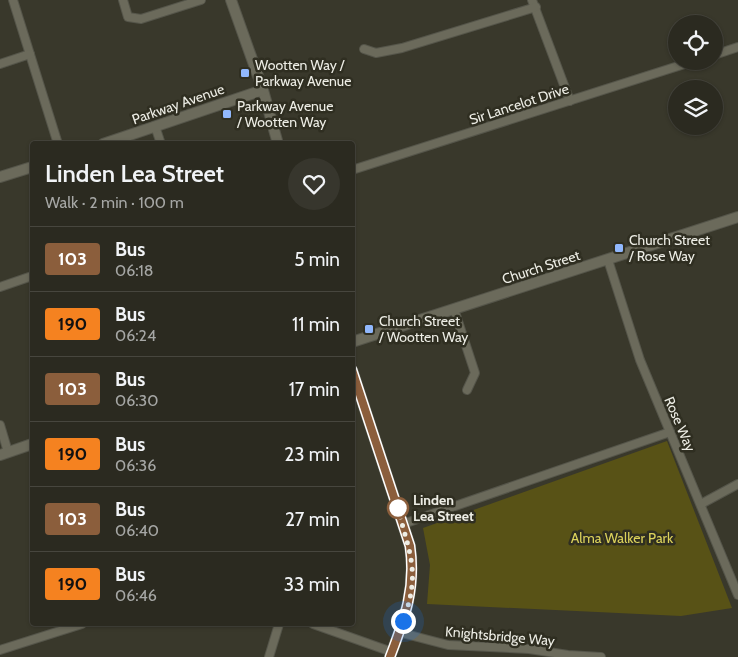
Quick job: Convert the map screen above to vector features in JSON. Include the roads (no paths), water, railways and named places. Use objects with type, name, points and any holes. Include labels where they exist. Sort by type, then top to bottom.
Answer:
[{"type":"street","points":[[13,0],[57,141]]},
{"type":"street","points":[[123,0],[128,16],[141,20],[202,0]]},
{"type":"street","points":[[231,0],[277,141]]},
{"type":"street","points":[[364,49],[376,53],[402,48],[534,4],[570,101]]},
{"type":"street","points":[[723,52],[738,47]]},
{"type":"street","points":[[0,64],[30,54]]},
{"type":"street","name":"Sir Lancelot Drive","points":[[355,169],[668,69]]},
{"type":"street","name":"Parkway Avenue","points":[[112,141],[262,90]]},
{"type":"street","points":[[155,126],[160,141]]},
{"type":"street","points":[[0,177],[30,168]]},
{"type":"street","name":"Church Street","points":[[355,341],[738,217]]},
{"type":"street","name":"Rose Way","points":[[608,260],[640,360],[737,591]]},
{"type":"street","points":[[0,287],[30,277]]},
{"type":"street","points":[[454,309],[475,372],[467,390]]},
{"type":"street","points":[[318,626],[391,654],[407,609],[413,584],[410,546],[355,379]]},
{"type":"street","points":[[0,426],[4,453],[30,445]]},
{"type":"street","points":[[403,524],[670,432]]},
{"type":"street","points":[[701,504],[738,484]]},
{"type":"street","points":[[0,650],[76,626]]},
{"type":"street","points":[[270,657],[278,626]]},
{"type":"street","name":"Knightsbridge Way","points":[[398,632],[448,645],[529,649],[568,656],[601,657]]},
{"type":"street","points":[[494,648],[494,657]]},
{"type":"place","name":"Wootten Way / Parkway Avenue","points":[[245,73]]},
{"type":"place","name":"Parkway Avenue / Wootten Way","points":[[227,114]]},
{"type":"place","name":"Church Street / Rose Way","points":[[619,248]]},
{"type":"place","name":"Church Street / Wootten Way","points":[[369,329]]},
{"type":"place","name":"Linden Lea Street","points":[[398,508]]},
{"type":"park label","name":"Alma Walker Park","points":[[622,538]]}]
